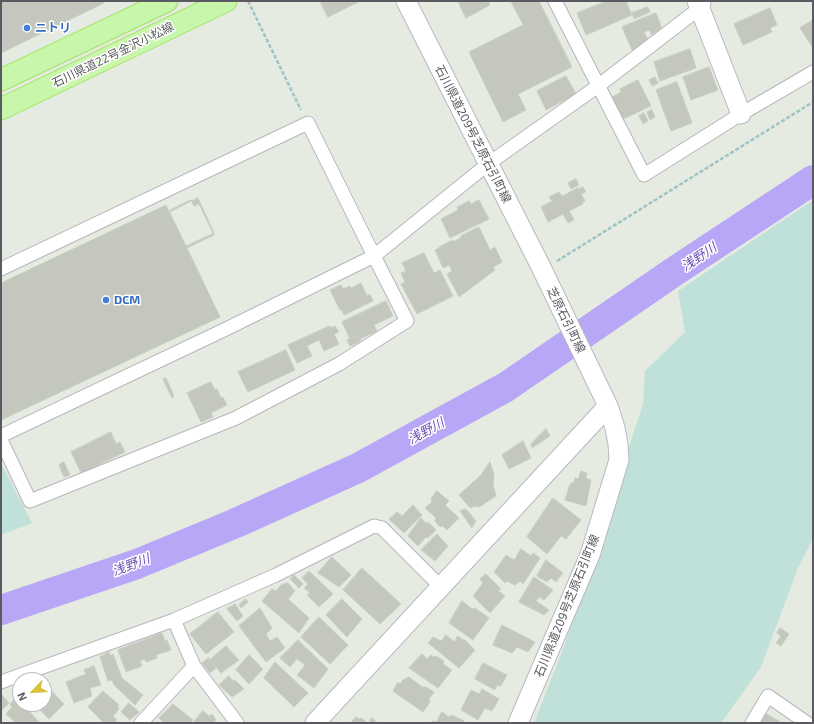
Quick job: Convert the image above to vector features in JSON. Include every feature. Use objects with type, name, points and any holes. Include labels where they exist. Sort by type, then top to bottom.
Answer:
[{"type":"main road","points":[[1,80],[167,1]]},
{"type":"main road","name":"石川県道22号金沢小松線","points":[[1,109],[226,1]]},
{"type":"main road","name":"石川県道209号芝原石引町線","points":[[406,1],[488,164],[546,266]]},
{"type":"main road","points":[[701,3],[741,114]]},
{"type":"main road","name":"芝原石引町線","points":[[546,266],[592,374]]},
{"type":"main road","name":"石川県道209号芝原石引町線","points":[[518,723],[590,555],[619,460],[615,428],[608,406],[592,374]]},
{"type":"main road","points":[[316,723],[608,406]]},
{"type":"street","points":[[555,1],[644,175],[741,114],[813,72]]},
{"type":"street","points":[[1,436],[226,329],[374,256],[488,164],[598,86],[701,3]]},
{"type":"street","points":[[1,269],[308,123],[407,321],[339,364],[236,418],[30,501],[1,440]]},
{"type":"street","points":[[1,682],[174,620],[276,575],[374,526],[382,528],[441,587]]},
{"type":"street","points":[[174,620],[194,666],[237,723]]},
{"type":"street","points":[[141,723],[194,666]]},
{"type":"street","points":[[752,723],[768,696],[807,723]]},
{"type":"path","points":[[248,1],[308,123]]},
{"type":"path","points":[[546,266],[813,102]]},
{"type":"shaded area","points":[[813,200],[813,539],[798,568],[761,667],[721,723],[534,723],[563,649],[643,404],[645,371],[685,332],[678,291]]},
{"type":"shaded area","points":[[1,463],[32,523],[1,535]]},
{"type":"building","name":"ニトリ","points":[[1,1],[103,1],[104,3],[1,53]]},
{"type":"building","points":[[320,1],[360,1],[328,17]]},
{"type":"building","points":[[458,1],[488,1],[490,5],[466,18]]},
{"type":"building","points":[[511,1],[539,1],[572,67],[518,94],[526,110],[503,122],[469,52],[523,25]]},
{"type":"building","points":[[607,1],[626,1],[632,15],[586,35],[577,13]]},
{"type":"building","points":[[648,7],[650,12],[634,19],[632,13]]},
{"type":"building","points":[[770,8],[777,25],[770,28],[772,32],[743,45],[734,24]]},
{"type":"building","points":[[656,13],[661,28],[652,35],[649,30],[644,32],[648,40],[632,50],[622,27]]},
{"type":"building","points":[[813,20],[813,48],[800,28]]},
{"type":"building","points":[[690,49],[696,68],[660,81],[654,62]]},
{"type":"building","points":[[709,67],[718,90],[691,100],[683,77]]},
{"type":"building","points":[[566,76],[576,94],[546,110],[537,91]]},
{"type":"building","points":[[655,77],[658,83],[652,86],[649,80]]},
{"type":"building","points":[[638,80],[651,106],[623,119],[612,97],[621,92],[620,89]]},
{"type":"building","points":[[677,82],[692,123],[671,131],[656,90]]},
{"type":"building","points":[[652,110],[655,117],[650,120],[647,112]]},
{"type":"building","points":[[644,113],[648,121],[643,124],[639,116]]},
{"type":"building","points":[[576,179],[579,185],[571,189],[568,183]]},
{"type":"building","points":[[583,187],[586,192],[581,194],[579,189]]},
{"type":"building","points":[[578,188],[585,201],[582,203],[583,204],[569,211],[574,220],[568,223],[563,214],[548,222],[541,207],[552,201],[549,197],[559,192],[562,196]]},
{"type":"building","name":"DCM","points":[[198,198],[214,233],[186,246],[220,317],[1,420],[1,283],[166,205],[169,212]]},
{"type":"building","points":[[191,200],[194,206],[199,204],[214,235],[187,248],[169,211]]},
{"type":"building","points":[[479,200],[489,219],[450,238],[441,219],[458,210],[457,207],[469,201],[471,204]]},
{"type":"building","points":[[479,227],[490,250],[495,247],[502,262],[493,267],[495,270],[459,297],[447,274],[452,271],[449,265],[443,268],[435,250],[453,240],[453,242]]},
{"type":"building","points":[[424,253],[434,273],[440,270],[453,296],[417,314],[401,284],[405,282],[401,273],[406,271],[402,263]]},
{"type":"building","points":[[361,283],[367,296],[370,294],[373,301],[344,315],[330,290],[341,285],[343,289],[350,286],[351,288]]},
{"type":"building","points":[[386,301],[393,316],[374,325],[377,331],[360,339],[358,335],[350,339],[342,322]]},
{"type":"building","points":[[330,326],[331,328],[335,326],[339,332],[334,334],[339,344],[324,351],[319,340],[307,346],[312,356],[297,363],[288,345]]},
{"type":"building","points":[[358,335],[361,341],[350,346],[347,340]]},
{"type":"building","points":[[286,350],[295,370],[248,392],[238,372]]},
{"type":"building","points":[[166,378],[174,396],[172,398],[163,379]]},
{"type":"building","points":[[211,382],[215,390],[217,389],[221,398],[223,397],[227,405],[211,413],[213,417],[201,422],[187,393]]},
{"type":"building","points":[[546,429],[550,436],[532,448],[531,444]]},
{"type":"building","points":[[111,432],[116,444],[120,442],[125,452],[81,473],[71,452]]},
{"type":"building","points":[[523,441],[531,458],[509,469],[502,455]]},
{"type":"building","points":[[64,462],[70,475],[64,477],[59,465]]},
{"type":"building","points":[[490,462],[494,474],[493,485],[496,496],[479,507],[475,506],[470,508],[459,495],[481,475]]},
{"type":"building","points":[[581,471],[587,473],[586,478],[591,480],[586,506],[565,500],[570,484],[574,482],[575,478],[578,479]]},
{"type":"building","points":[[437,491],[449,501],[445,505],[459,518],[447,530],[443,526],[440,527],[435,521],[436,518],[425,508],[432,502],[431,499]]},
{"type":"building","points":[[553,498],[581,520],[566,539],[561,536],[547,554],[527,537]]},
{"type":"building","points":[[413,505],[422,515],[404,533],[389,519],[397,512],[402,516]]},
{"type":"building","points":[[466,509],[476,521],[472,528],[460,511]]},
{"type":"building","points":[[421,518],[426,523],[428,522],[436,530],[428,538],[426,537],[418,546],[408,536]]},
{"type":"building","points":[[437,534],[448,546],[435,561],[421,550]]},
{"type":"building","points":[[521,549],[531,556],[533,553],[540,558],[523,584],[520,581],[515,585],[507,581],[505,583],[494,572],[506,555],[514,560]]},
{"type":"building","points":[[332,557],[351,575],[339,587],[318,573]]},
{"type":"building","points":[[546,560],[563,573],[556,582],[551,578],[547,582],[537,576]]},
{"type":"building","points":[[362,568],[401,604],[380,624],[343,590]]},
{"type":"building","points":[[309,571],[333,594],[319,607],[307,595],[310,593],[304,588],[308,584],[302,578]]},
{"type":"building","points":[[486,574],[501,589],[498,591],[505,596],[490,613],[473,596],[483,583],[480,579]]},
{"type":"building","points":[[294,575],[303,584],[299,588],[290,579]]},
{"type":"building","points":[[534,577],[553,590],[544,600],[539,597],[536,601],[549,610],[544,615],[519,602]]},
{"type":"building","points":[[288,583],[295,591],[288,599],[309,618],[299,633],[262,601],[272,589],[276,591],[281,585]]},
{"type":"building","points":[[246,599],[248,602],[241,608],[239,605]]},
{"type":"building","points":[[342,599],[362,619],[347,637],[326,615]]},
{"type":"building","points":[[462,601],[472,609],[475,608],[489,618],[473,640],[449,623]]},
{"type":"building","points":[[235,604],[243,616],[237,621],[227,609]]},
{"type":"building","points":[[260,608],[272,628],[266,634],[270,641],[277,637],[285,648],[266,662],[239,626]]},
{"type":"building","points":[[218,612],[234,632],[206,654],[190,634]]},
{"type":"building","points":[[319,617],[348,645],[330,664],[301,637]]},
{"type":"building","points":[[502,625],[535,642],[528,652],[517,647],[512,653],[493,645]]},
{"type":"building","points":[[780,628],[789,634],[781,646],[776,643],[781,636],[777,633]]},
{"type":"building","points":[[162,633],[171,650],[156,655],[157,658],[146,662],[145,659],[140,661],[142,666],[126,672],[118,650]]},
{"type":"building","points":[[446,635],[455,642],[457,636],[466,641],[475,650],[459,668],[428,643],[433,637],[441,641]]},
{"type":"building","points":[[298,640],[328,669],[314,688],[297,675],[305,665],[297,659],[290,667],[280,658]]},
{"type":"building","points":[[226,646],[239,660],[221,673],[210,660]]},
{"type":"building","points":[[109,652],[111,656],[113,654],[122,678],[143,695],[135,705],[114,685],[112,680],[108,681],[100,657]]},
{"type":"building","points":[[422,654],[427,659],[431,655],[434,657],[436,656],[444,661],[443,664],[452,670],[438,688],[409,668]]},
{"type":"building","points":[[249,655],[263,669],[249,684],[236,670]]},
{"type":"building","points":[[209,658],[216,668],[210,673],[202,663]]},
{"type":"building","points":[[275,662],[308,693],[294,707],[264,678]]},
{"type":"building","points":[[483,663],[507,675],[501,686],[497,685],[495,690],[475,679]]},
{"type":"building","points":[[94,666],[101,685],[90,688],[92,696],[74,703],[66,682],[86,674],[84,670]]},
{"type":"building","points":[[229,676],[244,689],[232,697],[219,685]]},
{"type":"building","points":[[409,677],[422,687],[426,687],[434,692],[429,699],[430,702],[423,712],[393,691],[398,682],[400,684],[403,680]]},
{"type":"building","points":[[482,689],[499,699],[492,711],[485,708],[478,720],[461,710],[471,690],[479,694]]},
{"type":"building","points":[[52,691],[64,704],[49,719],[42,712],[52,712]]},
{"type":"building","points":[[103,691],[119,705],[117,706],[119,709],[113,716],[117,720],[114,723],[104,723],[88,707]]},
{"type":"building","points":[[1,695],[9,703],[1,711]]},
{"type":"building","points":[[129,703],[139,712],[130,720],[121,712]]},
{"type":"building","points":[[173,704],[193,720],[189,723],[164,723],[159,718]]},
{"type":"building","points":[[12,707],[12,712],[30,712],[40,723],[16,723],[6,714]]},
{"type":"building","points":[[203,711],[209,716],[212,714],[216,720],[212,723],[193,723]]},
{"type":"building","points":[[442,712],[449,717],[452,715],[464,721],[464,723],[431,723],[432,721],[436,722]]},
{"type":"building","points":[[765,713],[782,723],[760,722]]},
{"type":"building","points":[[356,717],[359,719],[361,718],[368,723],[351,723]]},
{"type":"building","points":[[372,718],[378,723],[369,723]]},
{"type":"waterway","name":"浅野川","points":[[1,610],[137,564],[236,523],[358,468],[506,387],[675,271],[813,180]]},
{"type":"place","name":"ニトリ","points":[[27,28]]},
{"type":"place","name":"DCM","points":[[106,300]]}]
